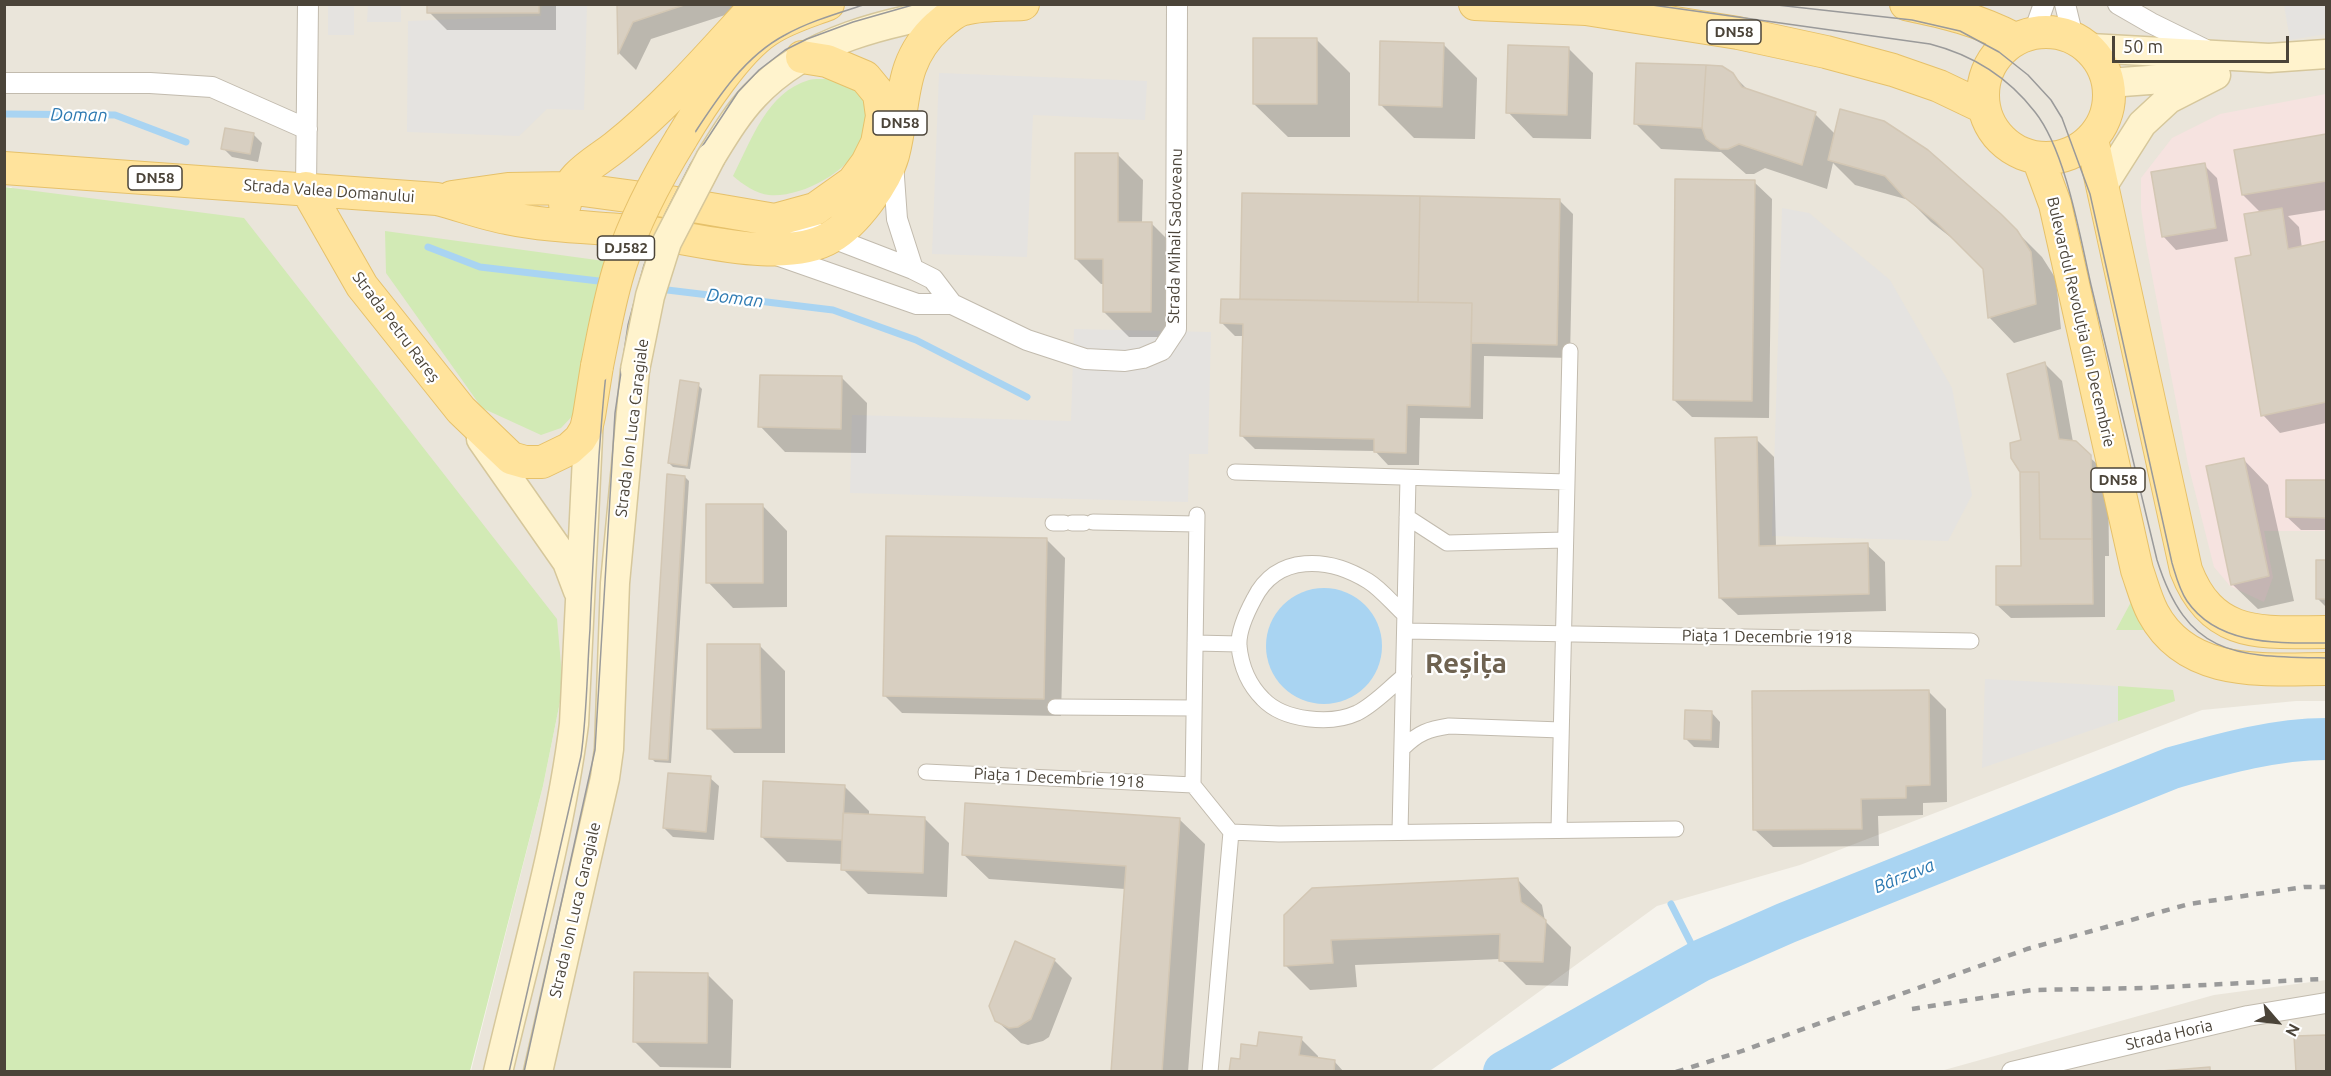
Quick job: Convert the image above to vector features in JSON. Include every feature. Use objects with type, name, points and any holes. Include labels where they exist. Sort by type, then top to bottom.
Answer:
[{"type":"main road","points":[[572,227],[565,201],[568,188],[586,168],[648,119],[674,95],[748,14],[762,4]]},
{"type":"main road","name":"DJ582","points":[[498,1071],[557,829],[569,765],[574,724],[589,416],[597,366],[620,265],[635,224],[663,168],[715,87],[751,44],[766,31],[780,22],[828,4]]},
{"type":"main road","name":"Strada Ion Luca Caragiale","points":[[538,1071],[605,778],[609,749],[615,583],[635,370],[650,296],[667,242],[711,157],[725,135],[753,97],[802,57],[833,42],[881,26],[962,9],[1023,4]]},
{"type":"main road","name":"DN58","points":[[1475,4],[1586,9],[1738,33],[1893,70],[1939,86],[1983,107]]},
{"type":"main road","points":[[1906,4],[1962,9],[1982,23],[2031,25],[2082,42],[2215,65]]},
{"type":"main road","name":"Strada Mihail Sadoveanu","points":[[650,233],[760,249],[796,248],[830,237],[862,208],[877,188],[892,158],[906,79],[915,52],[938,26],[962,9]]},
{"type":"main road","points":[[2031,25],[1999,52],[1988,68],[1983,87],[1983,107],[1990,126],[2002,142],[2019,153],[2038,158],[2067,155],[2092,139],[2103,123],[2109,103],[2109,83],[2102,64],[2082,42]]},
{"type":"main road","points":[[2109,83],[2215,65],[2326,54]]},
{"type":"main road","points":[[775,220],[814,209],[853,182],[867,163],[877,143],[881,123],[879,94],[864,76],[827,62],[802,57]]},
{"type":"main road","points":[[2102,187],[2142,124],[2169,99],[2215,65]]},
{"type":"main road","name":"DN58","points":[[2092,139],[2183,559],[2192,587],[2205,606],[2221,618],[2241,627],[2257,631],[2326,632]]},
{"type":"main road","name":"Bulevardul Revoluția din Decembrie","points":[[2038,158],[2055,204],[2137,570],[2153,613],[2162,627],[2182,646],[2211,662],[2251,669],[2326,669]]},
{"type":"main road","name":"Strada Valea Domanului","points":[[4,168],[437,199],[507,218],[572,227],[650,233]]},
{"type":"main road","name":"Strada Petru Rareș","points":[[306,188],[362,286],[461,410],[504,453],[525,462],[542,462],[569,449],[580,440],[589,416]]},
{"type":"main road","name":"DN58","points":[[437,199],[508,189],[568,188],[664,201],[775,220]]},
{"type":"main road","points":[[461,410],[567,562],[581,597]]},
{"type":"street","points":[[306,188],[308,4]]},
{"type":"street","name":"Strada Mihail Sadoveanu","points":[[760,249],[917,304],[952,304],[1027,340],[1084,359],[1125,361],[1143,358],[1162,350],[1176,329],[1177,4]]},
{"type":"street","points":[[2065,4],[2082,42]]},
{"type":"street","points":[[2118,4],[2215,65]]},
{"type":"street","points":[[4,82],[150,83],[212,87],[307,129]]},
{"type":"street","name":"Strada Mihail Sadoveanu","points":[[892,158],[897,219],[913,269]]},
{"type":"street","name":"Strada Mihail Sadoveanu","points":[[775,220],[830,237],[913,269],[933,279],[952,304]]},
{"type":"street","points":[[1559,830],[1570,351]]},
{"type":"street","points":[[1235,472],[1567,482]]},
{"type":"street","points":[[1400,832],[1404,747],[1408,478]]},
{"type":"street","points":[[1407,517],[1448,543],[1566,540]]},
{"type":"street","points":[[1073,523],[1197,520],[1193,785],[1232,832],[1210,1071]]},
{"type":"street","points":[[1404,676],[1377,700],[1357,713],[1325,721],[1290,715],[1263,700],[1245,674],[1239,644],[1246,614],[1258,590],[1276,571],[1303,563],[1336,566],[1369,581],[1405,615]]},
{"type":"street","name":"Piața 1 Decembrie 1918","points":[[1405,631],[1971,641]]},
{"type":"street","points":[[1195,643],[1239,644]]},
{"type":"street","points":[[1055,706],[1194,708]]},
{"type":"street","points":[[1404,747],[1416,735],[1430,728],[1449,726],[1562,730]]},
{"type":"street","name":"Piața 1 Decembrie 1918","points":[[926,772],[1193,785]]},
{"type":"street","points":[[1232,832],[1279,834],[1676,830]]},
{"type":"street","name":"Strada Horia","points":[[2012,1071],[2248,1016],[2326,1003]]},
{"type":"shaded area","points":[[4,5],[2326,5],[2326,701],[2296,701],[2202,710],[1800,865],[1657,906],[1430,1071],[471,1071],[543,786],[563,687],[11,187],[5,187]]},
{"type":"shaded area","points":[[328,5],[354,5],[354,35],[328,35]]},
{"type":"shaded area","points":[[368,5],[401,5],[401,22],[367,22]]},
{"type":"shaded area","points":[[542,5],[587,5],[584,110],[547,109],[519,136],[407,132],[408,21],[541,16]]},
{"type":"shaded area","points":[[2284,5],[2326,5],[2326,34],[2290,40]]},
{"type":"shaded area","points":[[939,73],[1147,81],[1145,120],[1033,115],[1027,257],[932,254]]},
{"type":"shaded area","points":[[2326,94],[2326,531],[2264,531],[2273,577],[2264,602],[2230,586],[2214,567],[2188,464],[2146,244],[2141,208],[2141,178],[2172,138],[2220,114]]},
{"type":"shaded area","points":[[1782,208],[1809,213],[1890,280],[1952,388],[1972,495],[1948,541],[1772,536]]},
{"type":"shaded area","points":[[1074,329],[1211,332],[1208,454],[1189,454],[1188,502],[850,493],[852,415],[1071,421]]},
{"type":"shaded area","points":[[1985,679],[2118,686],[2118,721],[1982,768]]},
{"type":"shaded area","points":[[2326,980],[2326,1071],[1937,1072],[2214,995]]},
{"type":"green space","points":[[837,79],[858,86],[868,104],[861,140],[853,155],[844,165],[821,182],[781,195],[760,193],[733,176],[762,119],[782,95],[794,86],[809,80]]},
{"type":"green space","points":[[4,187],[244,218],[557,619],[563,687],[543,786],[470,1071],[5,1071]]},
{"type":"green space","points":[[385,231],[604,261],[579,409],[561,428],[541,435],[482,408],[386,273]]},
{"type":"green space","points":[[2131,602],[2147,630],[2116,630]]},
{"type":"green space","points":[[2118,686],[2173,690],[2175,701],[2118,721]]},
{"type":"water","points":[[1324,588],[1346,592],[1365,605],[1378,624],[1382,646],[1378,668],[1365,687],[1346,700],[1324,704],[1302,700],[1283,687],[1270,668],[1266,646],[1270,624],[1283,605],[1302,592]]},
{"type":"building","points":[[427,4],[539,4],[539,13],[427,13]]},
{"type":"building","points":[[617,4],[687,4],[633,22],[618,54]]},
{"type":"building","points":[[1253,38],[1317,38],[1317,104],[1253,104]]},
{"type":"building","points":[[1380,41],[1444,43],[1442,107],[1379,105]]},
{"type":"building","points":[[1508,45],[1569,47],[1567,115],[1506,113]]},
{"type":"building","points":[[1636,63],[1706,65],[1702,128],[1634,124]]},
{"type":"building","points":[[1706,65],[1722,66],[1733,73],[1742,87],[1816,112],[1802,165],[1739,144],[1728,149],[1720,149],[1706,139],[1702,128]]},
{"type":"building","points":[[1840,109],[1884,121],[1928,150],[2001,214],[2017,230],[2031,252],[2036,304],[1988,318],[1983,269],[1936,222],[1904,197],[1885,176],[1828,160]]},
{"type":"building","points":[[225,128],[254,133],[250,154],[221,149]]},
{"type":"building","points":[[2326,134],[2326,181],[2242,195],[2234,150]]},
{"type":"building","points":[[1075,153],[1118,153],[1118,222],[1152,222],[1151,312],[1103,312],[1103,259],[1075,259]]},
{"type":"building","points":[[2205,163],[2216,228],[2162,237],[2151,172]]},
{"type":"building","points":[[1675,179],[1755,180],[1752,401],[1673,400]]},
{"type":"building","points":[[1242,193],[1420,196],[1418,302],[1240,299]]},
{"type":"building","points":[[1420,196],[1560,199],[1557,345],[1471,343],[1472,303],[1418,302]]},
{"type":"building","points":[[2282,208],[2288,249],[2326,241],[2326,402],[2261,416],[2235,258],[2251,255],[2244,214]]},
{"type":"building","points":[[1221,299],[1472,303],[1470,407],[1407,405],[1406,453],[1374,452],[1374,439],[1240,436],[1243,324],[1220,323]]},
{"type":"building","points":[[2045,362],[2059,439],[2076,441],[2091,455],[2092,539],[2040,539],[2039,472],[2020,472],[2011,458],[2010,443],[2021,440],[2007,374]]},
{"type":"building","points":[[760,375],[842,376],[841,429],[758,427]]},
{"type":"building","points":[[680,380],[699,383],[687,466],[668,463]]},
{"type":"building","points":[[1757,437],[1759,546],[1868,543],[1869,594],[1719,598],[1715,438]]},
{"type":"building","points":[[2244,458],[2269,576],[2231,585],[2206,466]]},
{"type":"building","points":[[2020,472],[2039,472],[2040,539],[2092,539],[2093,604],[1996,605],[1996,566],[2021,566]]},
{"type":"building","points":[[667,474],[685,476],[668,760],[649,759]]},
{"type":"building","points":[[2286,480],[2326,480],[2326,518],[2286,517]]},
{"type":"building","points":[[706,504],[763,504],[763,583],[706,583]]},
{"type":"building","points":[[886,536],[1047,538],[1044,699],[883,696]]},
{"type":"building","points":[[2316,560],[2326,560],[2326,599],[2316,599]]},
{"type":"building","points":[[707,644],[760,644],[761,728],[707,729]]},
{"type":"building","points":[[1929,690],[1930,785],[1906,786],[1906,798],[1861,799],[1862,829],[1753,830],[1752,691]]},
{"type":"building","points":[[1685,710],[1712,711],[1711,740],[1684,739]]},
{"type":"building","points":[[668,773],[711,776],[706,832],[663,828]]},
{"type":"building","points":[[763,781],[845,785],[842,840],[761,837]]},
{"type":"building","points":[[965,803],[1180,818],[1162,1072],[1111,1072],[1126,866],[962,855]]},
{"type":"building","points":[[843,813],[925,817],[923,873],[841,870]]},
{"type":"building","points":[[1518,878],[1521,902],[1546,920],[1543,962],[1499,961],[1500,934],[1331,940],[1333,963],[1284,966],[1284,915],[1312,888]]},
{"type":"building","points":[[1015,941],[1055,959],[1031,1019],[1018,1027],[1009,1028],[995,1021],[989,1006]]},
{"type":"building","points":[[634,972],[708,973],[707,1043],[633,1042]]},
{"type":"building","points":[[1259,1032],[1302,1037],[1299,1055],[1335,1060],[1334,1072],[1229,1072],[1231,1058],[1240,1059],[1241,1044],[1257,1046]]},
{"type":"building","points":[[2326,1035],[2326,1072],[2296,1072],[2294,1036]]},
{"type":"building","points":[[2210,1067],[2210,1072],[2149,1072]]},
{"type":"waterway","name":"Doman","points":[[4,114],[115,115],[186,142]]},
{"type":"waterway","name":"Doman","points":[[428,247],[480,267],[607,282]]},
{"type":"waterway","name":"Doman","points":[[659,289],[833,310],[916,340],[1027,397]]},
{"type":"waterway","name":"Bârzava","points":[[1504,1072],[1700,961],[1786,923],[2172,768],[2268,744],[2326,739]]},
{"type":"waterway","name":"Doman","points":[[1671,904],[1700,961]]},
{"type":"tram line","points":[[509,1072],[581,756],[586,708],[604,397],[611,338],[619,299],[632,256],[670,173],[703,120],[745,66],[757,54],[785,35],[814,21],[866,4]]},
{"type":"tram line","points":[[524,1072],[595,750],[615,413],[628,325],[644,265],[666,212],[690,165],[738,92],[759,70],[785,50],[807,39],[853,22],[916,4]]},
{"type":"tram line","points":[[1645,4],[1930,44],[1975,61],[2013,88],[2035,112],[2046,129],[2063,171],[2077,219],[2157,560],[2169,592],[2184,616],[2200,634],[2219,645],[2241,652],[2266,656],[2326,658]]},
{"type":"tram line","points":[[1768,4],[1912,20],[1960,31],[1999,52],[2028,75],[2051,100],[2062,118],[2090,194],[2172,563],[2182,592],[2200,616],[2215,627],[2232,634],[2269,642],[2326,643]]},
{"type":"railway","points":[[1676,1072],[1739,1052],[2027,949],[2189,904],[2304,887],[2326,887]]},
{"type":"railway","points":[[1912,1009],[2032,990],[2146,988],[2321,979]]},
{"type":"district","name":"Reșița","points":[[1466,664]]}]
